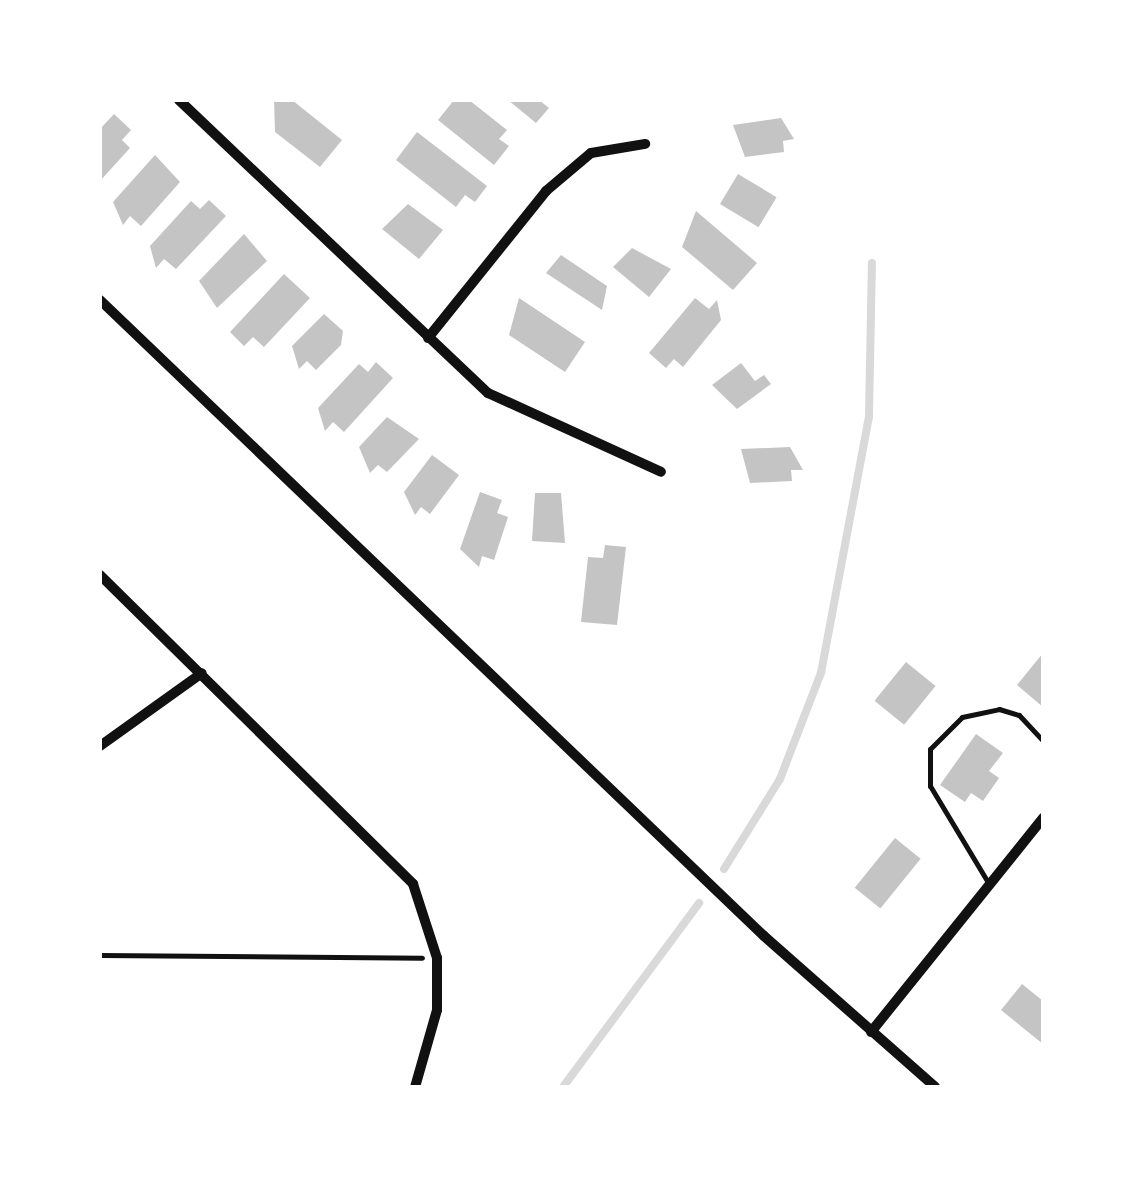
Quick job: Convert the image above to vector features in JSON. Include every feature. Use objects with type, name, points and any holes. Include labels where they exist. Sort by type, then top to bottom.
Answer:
[{"type":"street","points":[[179,100],[488,393],[660,472]]},
{"type":"street","points":[[428,338],[546,192],[592,153],[645,144]]},
{"type":"street","points":[[100,300],[871,1032],[935,1087]]},
{"type":"street","points":[[100,574],[396,862],[426,913],[437,958],[437,1010],[415,1087]]},
{"type":"street","points":[[100,746],[202,673]]},
{"type":"street","points":[[871,1032],[1043,818]]},
{"type":"lane","points":[[990,884],[930,786],[930,748],[962,717],[998,709],[1019,715],[1043,741]]},
{"type":"path","points":[[100,955],[437,958]]},
{"type":"building","points":[[274,100],[292,100],[342,140],[320,167],[275,132]]},
{"type":"building","points":[[454,100],[469,100],[507,130],[499,139],[509,146],[494,165],[438,120]]},
{"type":"building","points":[[508,100],[539,100],[549,108],[536,123]]},
{"type":"building","points":[[114,114],[131,130],[122,140],[130,148],[100,181],[100,129]]},
{"type":"building","points":[[781,118],[794,139],[783,141],[784,152],[745,157],[733,125]]},
{"type":"building","points":[[417,132],[487,186],[475,202],[465,195],[456,207],[396,160]]},
{"type":"building","points":[[155,155],[180,182],[141,226],[130,216],[123,225],[113,202]]},
{"type":"building","points":[[738,174],[777,197],[759,227],[720,204]]},
{"type":"building","points":[[209,200],[226,216],[176,269],[164,259],[156,268],[150,246],[191,201],[200,209]]},
{"type":"building","points":[[408,204],[443,230],[419,259],[382,229]]},
{"type":"building","points":[[696,211],[757,263],[733,290],[682,247]]},
{"type":"building","points":[[244,234],[267,261],[217,308],[199,281]]},
{"type":"building","points":[[632,248],[671,269],[649,297],[613,267]]},
{"type":"building","points":[[561,255],[607,286],[602,310],[546,273]]},
{"type":"building","points":[[284,274],[310,298],[264,347],[253,337],[244,346],[230,332]]},
{"type":"building","points":[[519,298],[585,342],[565,372],[509,335]]},
{"type":"building","points":[[695,298],[709,309],[717,300],[721,320],[683,367],[674,359],[666,368],[649,353]]},
{"type":"building","points":[[324,314],[343,331],[341,345],[316,370],[307,361],[299,369],[292,346]]},
{"type":"building","points":[[376,362],[393,378],[344,432],[333,422],[325,431],[318,408],[359,364],[368,372]]},
{"type":"building","points":[[741,363],[755,381],[764,375],[771,384],[737,409],[712,385]]},
{"type":"building","points":[[387,417],[419,439],[387,472],[378,465],[370,473],[359,447]]},
{"type":"building","points":[[790,447],[803,470],[791,470],[792,481],[750,483],[741,449]]},
{"type":"building","points":[[432,455],[459,475],[430,514],[421,507],[415,515],[404,492]]},
{"type":"building","points":[[480,492],[502,500],[497,513],[508,517],[494,560],[482,556],[479,567],[460,549]]},
{"type":"building","points":[[535,493],[561,493],[565,543],[532,541]]},
{"type":"building","points":[[605,545],[626,547],[617,625],[581,622],[588,557],[603,558]]},
{"type":"building","points":[[1043,653],[1043,707],[1017,685]]},
{"type":"building","points":[[906,662],[936,686],[904,725],[875,701]]},
{"type":"building","points":[[976,734],[1003,753],[989,771],[999,778],[983,801],[971,793],[965,802],[940,785]]},
{"type":"building","points":[[895,838],[921,859],[880,909],[855,888]]},
{"type":"building","points":[[1022,984],[1043,1001],[1043,1044],[1001,1010]]},
{"type":"waterway","points":[[724,869],[780,779],[821,673],[869,416],[872,263]]},
{"type":"waterway","points":[[563,1087],[699,903]]}]
